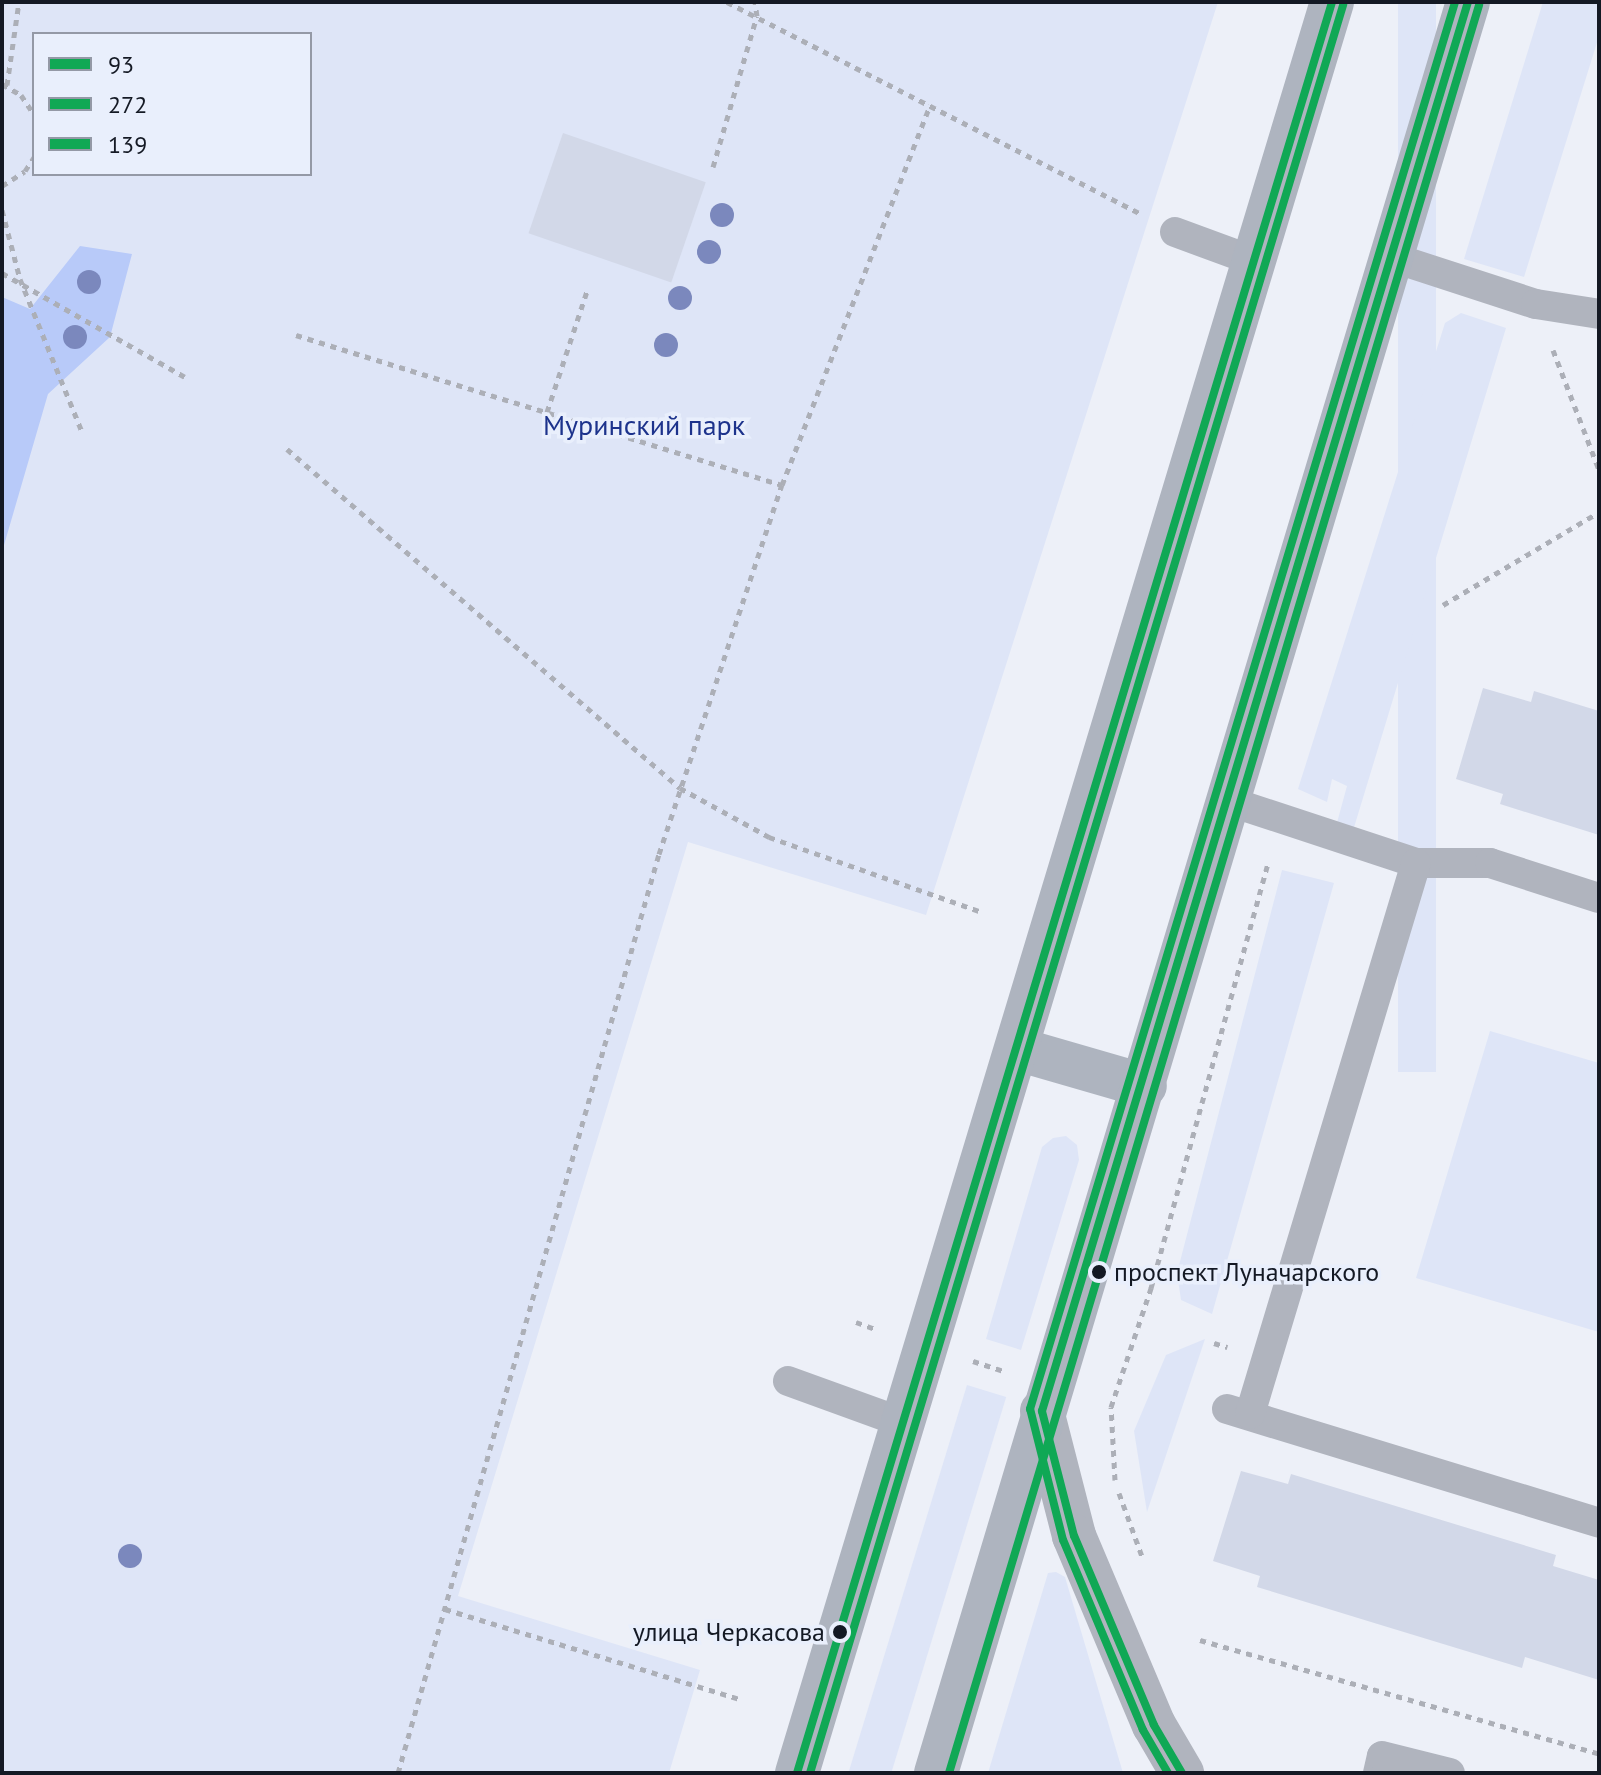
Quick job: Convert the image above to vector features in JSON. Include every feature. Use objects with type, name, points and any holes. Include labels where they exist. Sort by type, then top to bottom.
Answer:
[{"type":"main road","points":[[797,1773],[1332,2]]},
{"type":"main road","points":[[936,1773],[1042,1411],[1231,802],[1468,2]]},
{"type":"main road","points":[[1017,1049],[1145,1086]]},
{"type":"street","points":[[1042,1411],[1074,1536],[1154,1725],[1182,1773]]},
{"type":"lane","points":[[1175,232],[1254,261]]},
{"type":"lane","points":[[1391,257],[1536,304],[1599,314]]},
{"type":"lane","points":[[1231,802],[1416,863],[1490,863],[1599,898]]},
{"type":"lane","points":[[1416,863],[1271,1357],[1238,1412],[1599,1523]]},
{"type":"lane","points":[[788,1381],[901,1422]]},
{"type":"lane","points":[[1378,1773],[1382,1756],[1450,1773]]},
{"type":"path","points":[[19,2],[4,85],[32,112]]},
{"type":"path","points":[[727,2],[1175,232]]},
{"type":"path","points":[[713,167],[757,16],[755,2]]},
{"type":"path","points":[[398,1773],[680,788],[782,485],[930,105]]},
{"type":"path","points":[[2,186],[25,171],[32,160]]},
{"type":"path","points":[[2,210],[20,279],[83,434]]},
{"type":"path","points":[[2,273],[20,279],[185,377]]},
{"type":"path","points":[[547,412],[588,288]]},
{"type":"path","points":[[1536,304],[1599,470]]},
{"type":"path","points":[[296,335],[782,485]]},
{"type":"path","points":[[287,449],[680,788],[769,837],[979,911]]},
{"type":"path","points":[[1443,605],[1599,512]]},
{"type":"path","points":[[1146,1568],[1115,1483],[1111,1407],[1151,1288],[1281,818]]},
{"type":"path","points":[[856,1322],[879,1330]]},
{"type":"path","points":[[963,1358],[1006,1372]]},
{"type":"path","points":[[445,1609],[742,1700]]},
{"type":"path","points":[[1200,1640],[1599,1754]]},
{"type":"green space","name":"Муринский парк","points":[[2,2],[1218,2],[926,915],[688,842],[458,1596],[700,1670],[669,1773],[2,1773]]},
{"type":"green space","points":[[1398,2],[1436,2],[1436,1072],[1398,1072]]},
{"type":"green space","points":[[1543,2],[1599,2],[1599,36],[1524,277],[1464,259]]},
{"type":"green space","points":[[1461,313],[1506,328],[1352,834],[1335,830],[1347,786],[1332,779],[1327,802],[1298,789],[1445,323]]},
{"type":"green space","points":[[1282,870],[1334,883],[1212,1314],[1181,1300],[1177,1273]]},
{"type":"green space","points":[[1490,1031],[1599,1063],[1599,1332],[1416,1278]]},
{"type":"green space","points":[[1066,1136],[1077,1145],[1079,1160],[1021,1350],[986,1339],[1042,1147],[1053,1138]]},
{"type":"green space","points":[[1205,1339],[1147,1512],[1134,1431],[1166,1355]]},
{"type":"green space","points":[[967,1385],[1006,1397],[891,1773],[849,1772]]},
{"type":"green space","points":[[1056,1572],[1065,1577],[1123,1773],[988,1773],[1048,1573]]},
{"type":"shaded area","points":[[80,246],[132,254],[110,337],[48,394],[2,552],[2,297],[30,309]]},
{"type":"building","points":[[563,133],[706,182],[671,282],[528,233]]},
{"type":"building","points":[[1483,688],[1531,702],[1534,691],[1599,711],[1599,835],[1500,804],[1503,794],[1456,779]]},
{"type":"building","points":[[1241,1471],[1288,1484],[1291,1474],[1556,1555],[1553,1566],[1599,1580],[1599,1680],[1525,1657],[1522,1668],[1257,1587],[1260,1576],[1213,1561]]},
{"type":"transit line","name":"93","points":[[797,1773],[1332,2]]},
{"type":"transit line","name":"139","points":[[1168,1773],[1143,1730],[1063,1540],[1030,1409],[1455,2]]},
{"type":"transit line","name":"93","points":[[1182,1773],[1154,1725],[1074,1536],[1042,1411],[1468,2]]},
{"type":"transit line","name":"272","points":[[810,1773],[1343,5]]},
{"type":"transit line","name":"272","points":[[949,1773],[1479,5]]},
{"type":"place","name":"проспект Луначарского","points":[[1099,1272]]},
{"type":"place","name":"улица Черкасова","points":[[840,1632]]}]
